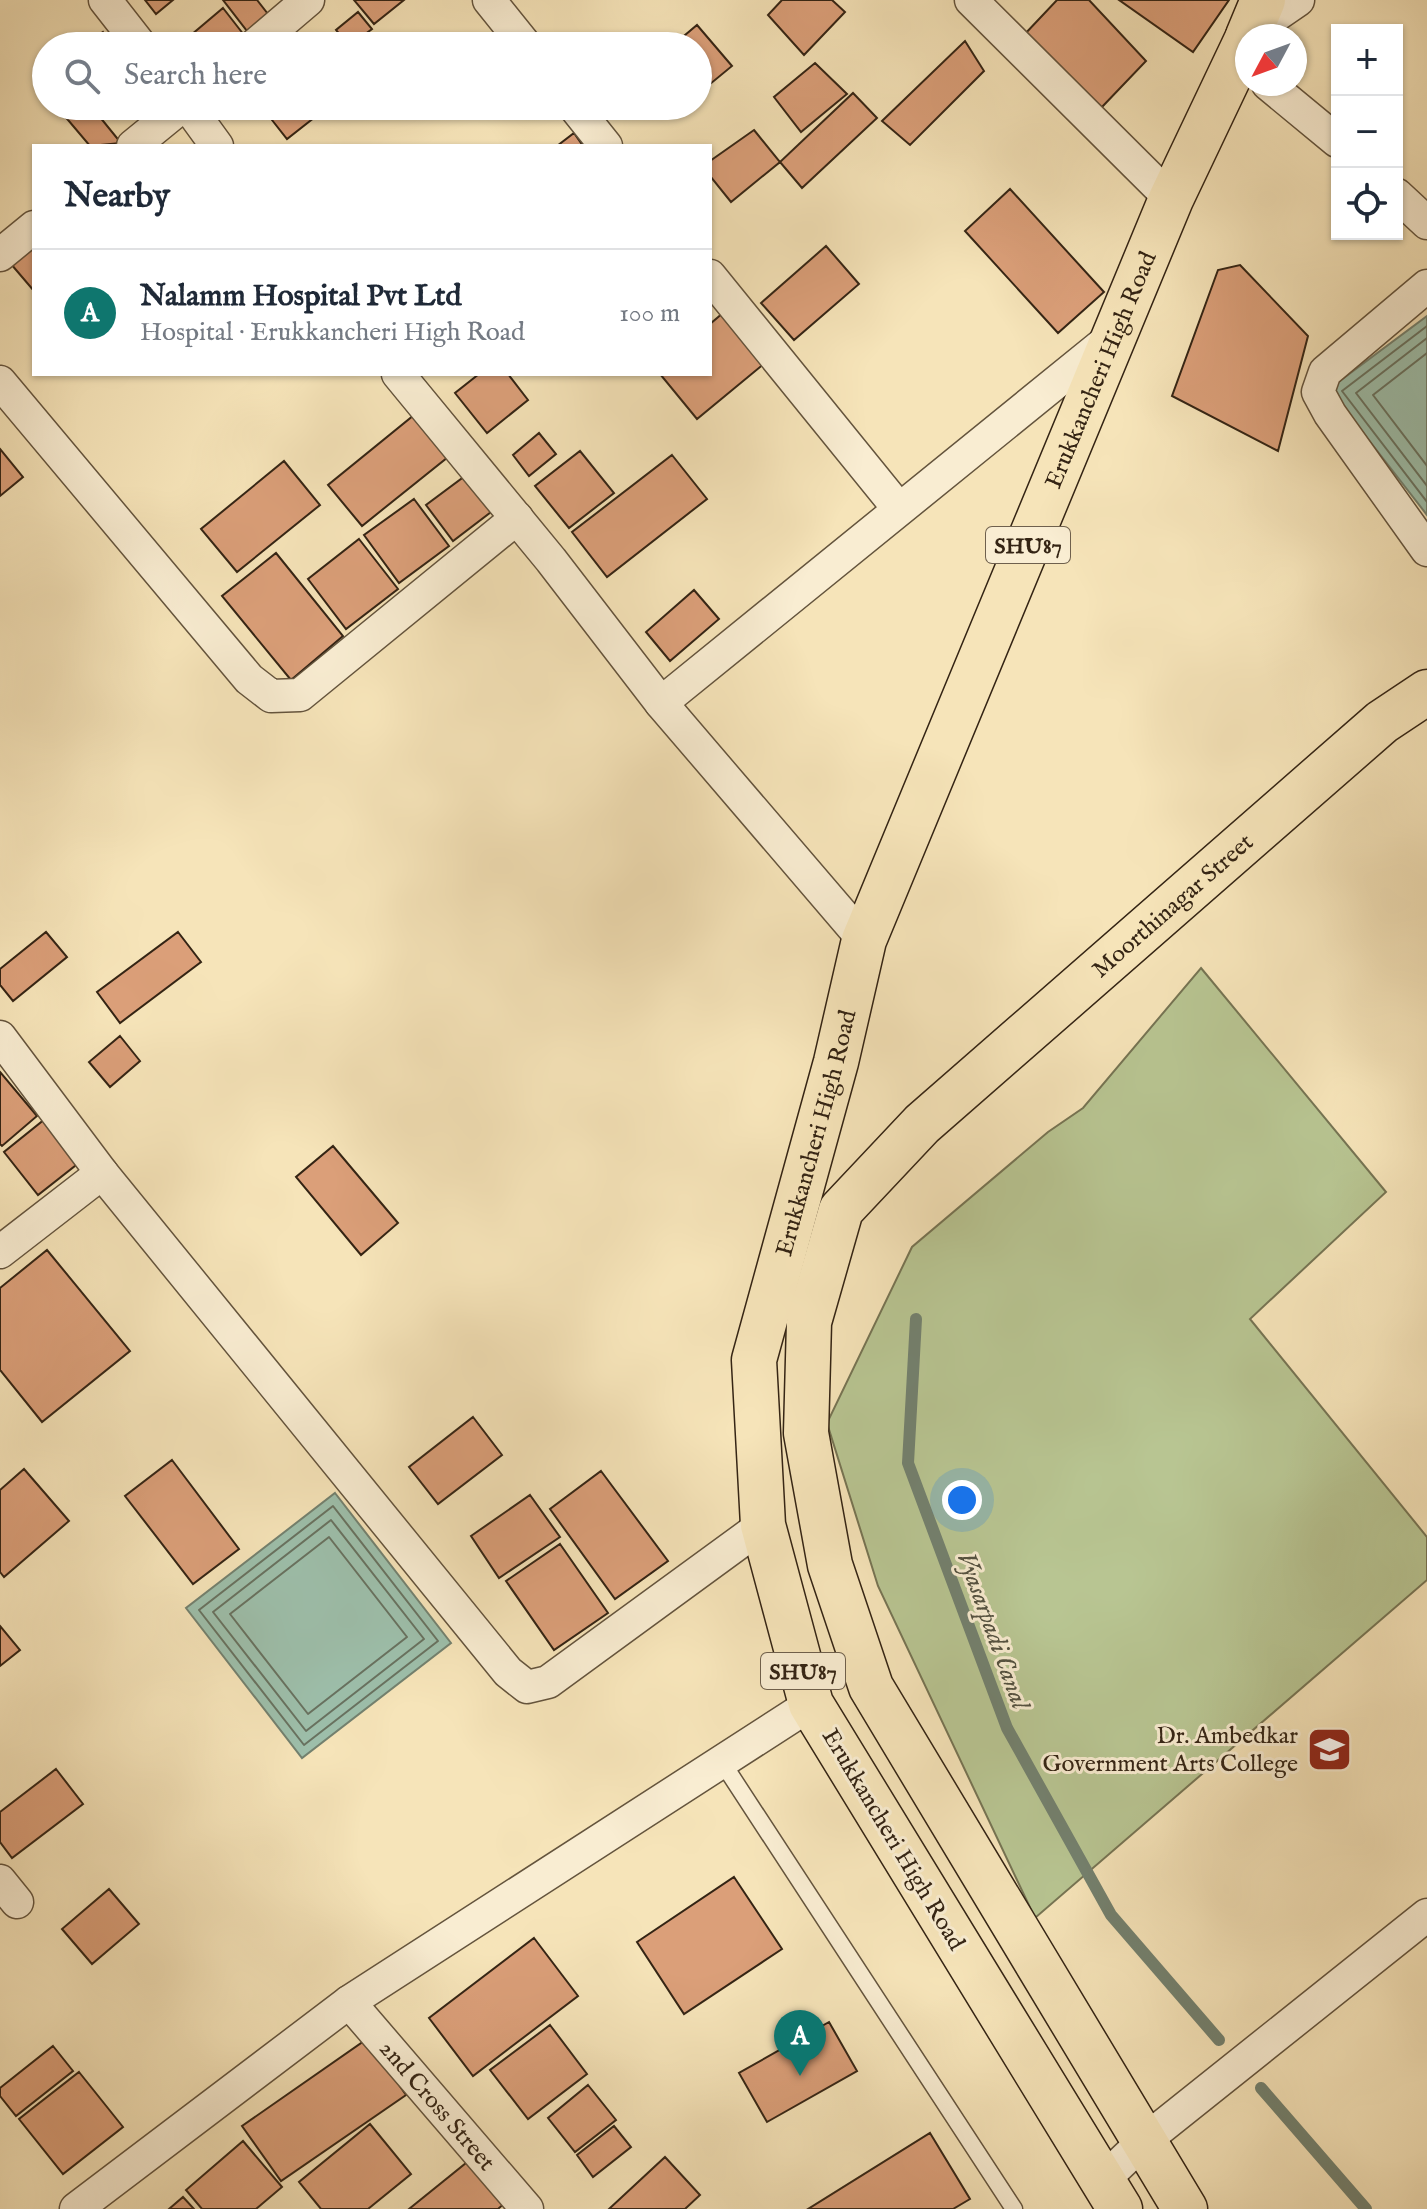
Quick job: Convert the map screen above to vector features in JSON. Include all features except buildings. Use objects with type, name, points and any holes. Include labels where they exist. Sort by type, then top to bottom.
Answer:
[{"type":"main road","name":"Erukkancheri High Road","points":[[1112,2195],[811,1704],[763,1525],[754,1360],[836,1062],[864,940],[1171,199],[1235,77]]},
{"type":"main road","name":"Moorthinagar Street","points":[[1144,2141],[871,1687],[830,1565],[806,1433],[809,1322],[841,1210],[922,1124],[1382,722],[1427,692]]},
{"type":"main road","name":"SHU87","points":[[1144,2141],[1185,2209]]},
{"type":"street","points":[[105,0],[130,32]]},
{"type":"street","points":[[270,32],[308,0]]},
{"type":"street","points":[[489,0],[515,32]]},
{"type":"street","points":[[971,0],[1171,199]]},
{"type":"street","points":[[1273,24],[1298,0]]},
{"type":"street","points":[[1296,96],[1331,134]]},
{"type":"street","points":[[136,144],[167,120]]},
{"type":"street","points":[[196,120],[215,144]]},
{"type":"street","points":[[585,120],[604,144]]},
{"type":"street","points":[[1403,201],[1427,223]]},
{"type":"street","points":[[0,255],[32,229]]},
{"type":"street","points":[[712,278],[899,509]]},
{"type":"street","points":[[1427,286],[1325,372],[1318,392],[1330,414],[1427,550]]},
{"type":"street","points":[[661,703],[1114,336]]},
{"type":"street","points":[[400,376],[517,518],[661,703],[864,940]]},
{"type":"street","points":[[0,382],[249,679],[271,696],[300,695],[517,518]]},
{"type":"street","points":[[0,1037],[102,1173],[508,1672],[527,1687],[548,1682],[763,1525]]},
{"type":"street","points":[[0,1252],[102,1173]]},
{"type":"street","points":[[76,2209],[349,2002],[811,1704]]},
{"type":"street","points":[[1112,2195],[1144,2141],[1427,1915]]},
{"type":"street","name":"2nd Cross Street","points":[[349,2002],[527,2209]]},
{"type":"lane","points":[[722,1762],[1014,2209]]},
{"type":"shaded area","points":[[1201,968],[1386,1192],[1250,1319],[1427,1537],[1427,1580],[1035,1918],[878,1586],[827,1423],[912,1247],[1048,1132],[1083,1108]]},
{"type":"water","points":[[1427,316],[1427,515],[1329,389]]},
{"type":"water","points":[[335,1493],[451,1643],[302,1758],[186,1608]]},
{"type":"waterway","name":"Vyasarpadi Canal","points":[[916,1319],[908,1463],[1007,1728],[1111,1915],[1219,2040]]},
{"type":"waterway","name":"Vyasarpadi Canal","points":[[1261,2088],[1366,2209]]},
{"type":"place","name":"Dr. Ambedkar Government Arts College","points":[[1329,1749]]},
{"type":"place","name":"Nalamm Hospital Pvt Ltd","points":[[800,2076]]}]
